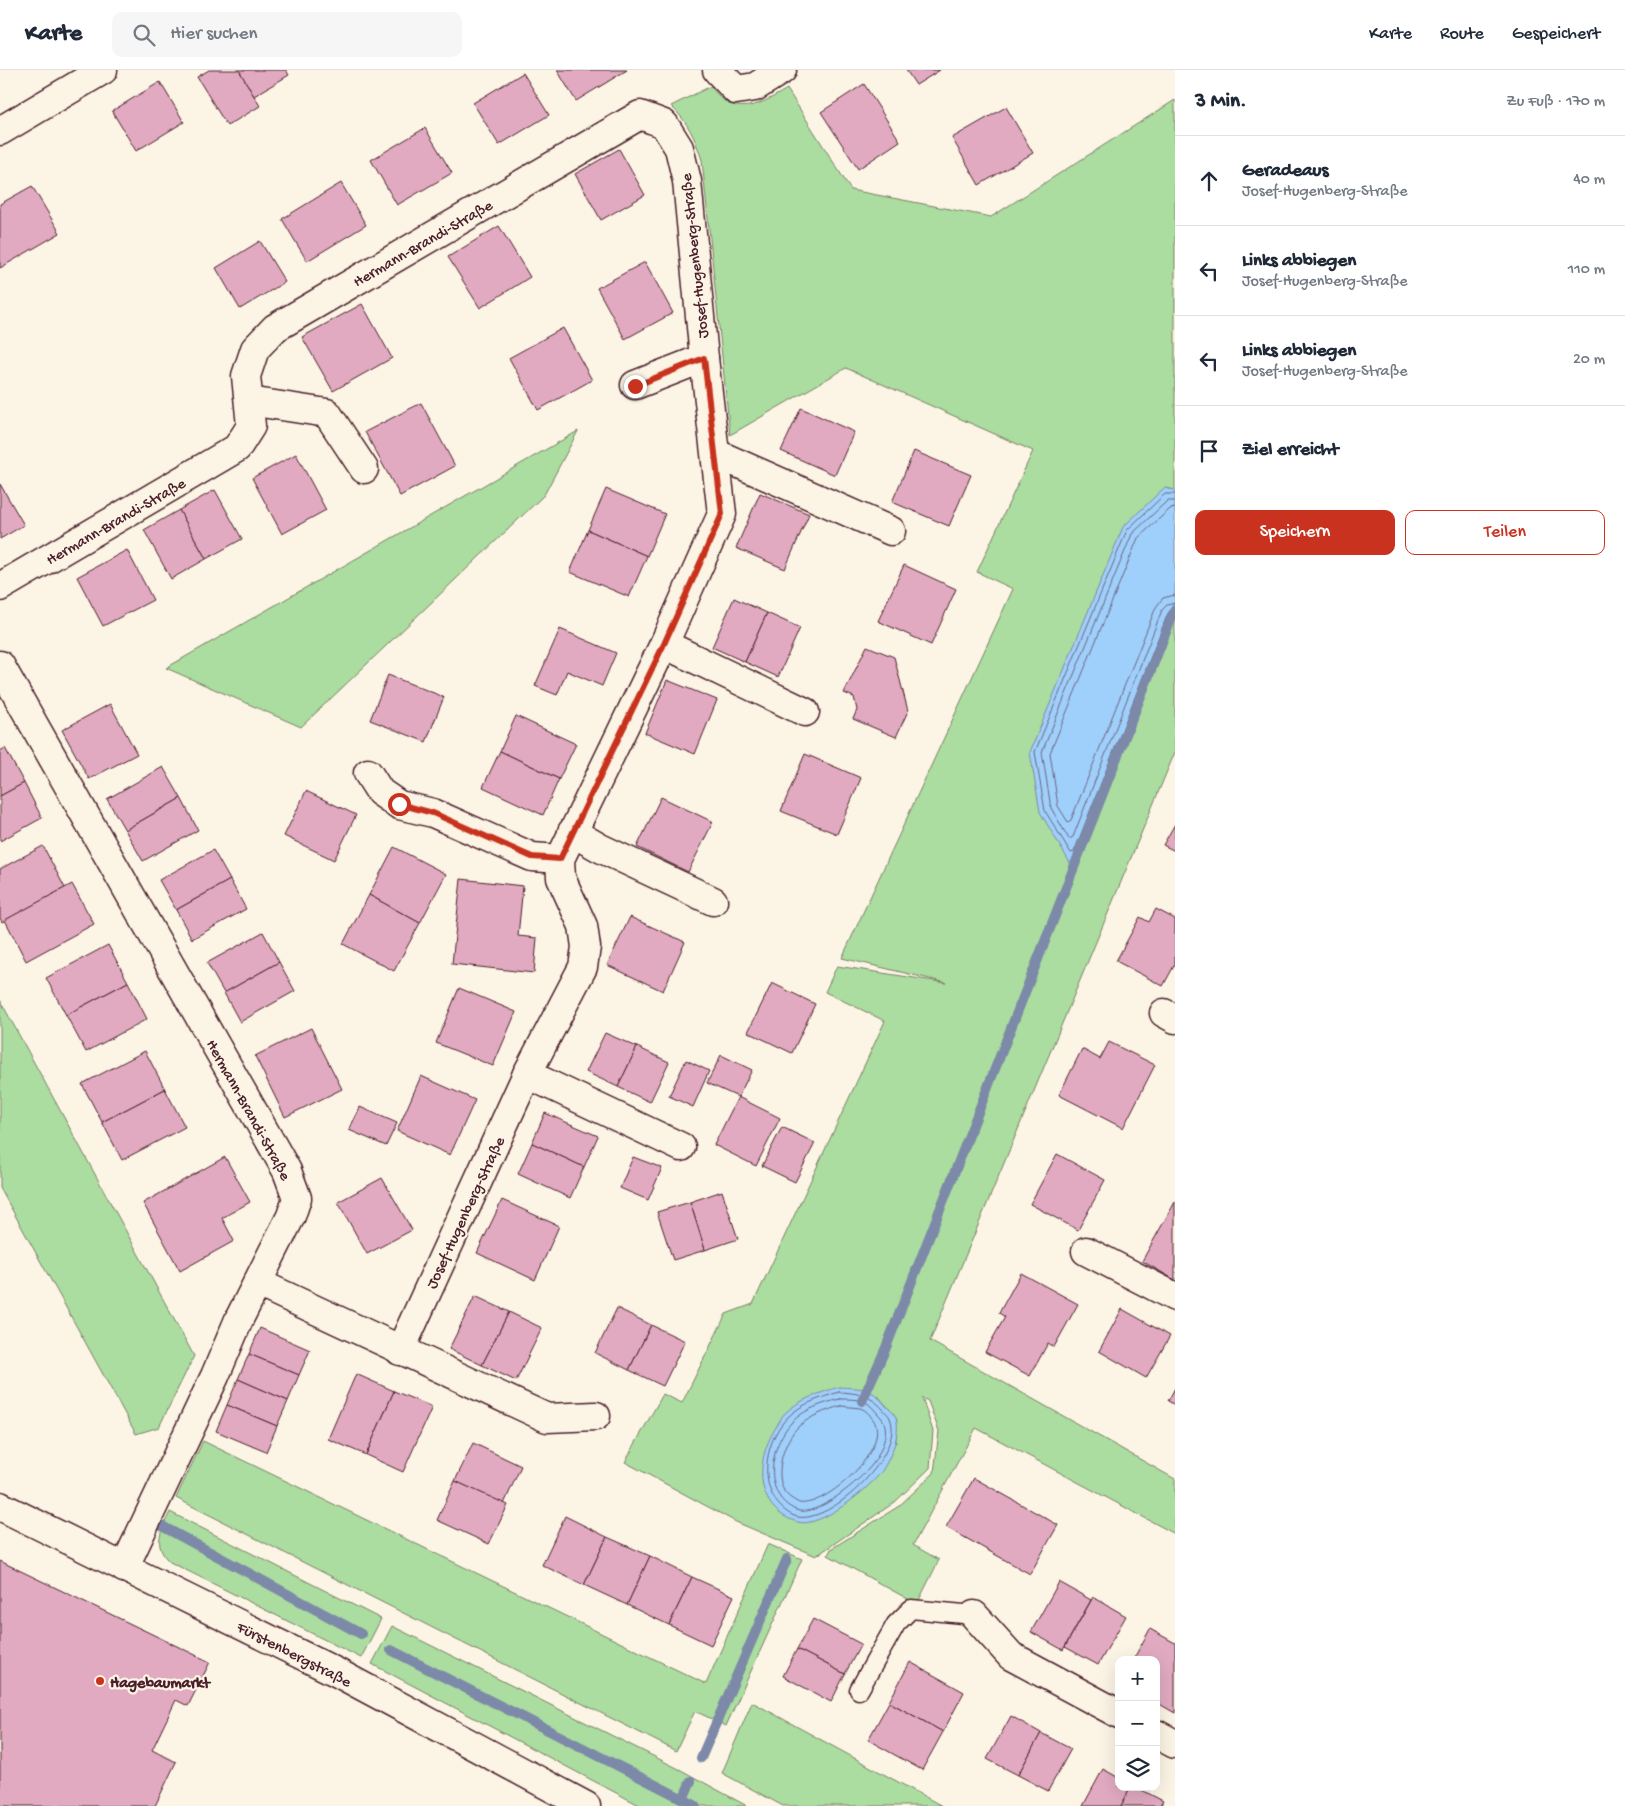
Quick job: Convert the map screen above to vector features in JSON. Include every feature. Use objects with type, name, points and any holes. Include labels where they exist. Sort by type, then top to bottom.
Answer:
[{"type":"street","points":[[0,131],[66,80],[103,70]]},
{"type":"street","points":[[717,70],[736,90],[754,87],[782,70]]},
{"type":"street","name":"Josef-Hugenberg-Straße","points":[[400,1351],[527,1074],[583,967],[586,947],[583,926],[562,878],[560,859],[664,644],[722,514],[717,454],[704,358],[689,198],[679,148],[664,124],[640,114]]},
{"type":"street","name":"Hermann-Brandi-Straße","points":[[0,587],[237,448],[251,426],[246,376],[255,349],[275,328],[640,114]]},
{"type":"street","name":"Josef-Hugenberg-Straße","points":[[635,386],[704,358]]},
{"type":"street","points":[[249,401],[327,413],[364,469]]},
{"type":"street","points":[[717,454],[891,531]]},
{"type":"street","points":[[664,644],[804,712]]},
{"type":"street","name":"Hermann-Brandi-Straße","points":[[0,665],[277,1154],[298,1198],[124,1568]]},
{"type":"street","points":[[368,773],[380,792],[399,804],[433,813],[532,857],[560,859]]},
{"type":"street","points":[[572,832],[600,848],[714,901]]},
{"type":"street","points":[[527,1074],[681,1147]]},
{"type":"street","points":[[1086,1250],[1175,1297]]},
{"type":"street","points":[[258,1283],[400,1351],[547,1418],[596,1416]]},
{"type":"street","name":"Fürstenbergstraße","points":[[0,1506],[336,1672],[586,1806]]},
{"type":"street","points":[[974,1615],[1011,1656],[1115,1712]]},
{"type":"street","points":[[1160,1736],[1175,1744]]},
{"type":"lane","points":[[859,1690],[896,1624],[911,1609],[974,1615]]},
{"type":"green space","points":[[711,86],[719,97],[728,103],[738,106],[757,104],[787,89],[851,190],[991,217],[1175,100],[1175,490],[1164,488],[1073,867],[1175,609],[1175,752],[930,1341],[1175,1479],[1175,1534],[976,1428],[913,1545],[939,1560],[917,1604],[828,1555],[831,1549],[899,1506],[934,1473],[939,1431],[928,1401],[922,1398],[933,1431],[930,1468],[895,1502],[816,1556],[736,1522],[625,1462],[663,1394],[682,1403],[726,1314],[753,1304],[885,1021],[825,992],[837,966],[947,983],[842,958],[1013,589],[977,572],[1033,451],[846,368],[730,435],[702,160],[690,131],[671,106]],"holes":[[[878,1396],[896,1417],[896,1443]]]},
{"type":"green space","points":[[578,431],[544,495],[301,727],[166,668]]},
{"type":"green space","points":[[0,1000],[194,1356],[159,1427],[136,1434],[0,1188]]},
{"type":"green space","points":[[203,1441],[706,1684],[768,1544],[802,1559],[726,1726],[695,1711],[676,1751],[176,1498]]},
{"type":"green space","points":[[170,1512],[381,1619],[361,1658],[170,1562],[161,1550],[160,1538]]},
{"type":"green space","points":[[392,1626],[681,1770],[747,1806],[641,1806],[372,1664]]},
{"type":"green space","points":[[752,1702],[942,1806],[783,1806],[722,1773]]},
{"type":"water","points":[[1164,488],[1175,490],[1175,609],[1073,868],[1040,812],[1030,752],[1123,527]]},
{"type":"water","points":[[839,1387],[866,1390],[880,1399],[896,1417],[897,1431],[894,1445],[882,1471],[867,1487],[844,1506],[819,1519],[807,1523],[798,1522],[784,1516],[773,1507],[766,1496],[762,1483],[764,1455],[768,1442],[785,1413],[804,1400]]},
{"type":"building","points":[[209,70],[239,70],[260,106],[227,126],[197,77]]},
{"type":"building","points":[[239,70],[286,70],[289,75],[254,96]]},
{"type":"building","points":[[557,70],[627,70],[576,101]]},
{"type":"building","points":[[906,70],[940,70],[916,85]]},
{"type":"building","points":[[523,73],[549,115],[499,145],[473,103]]},
{"type":"building","points":[[160,82],[184,122],[136,151],[112,111]]},
{"type":"building","points":[[864,84],[900,141],[858,169],[821,112]]},
{"type":"building","points":[[1006,107],[1033,153],[979,185],[952,138]]},
{"type":"building","points":[[425,128],[452,173],[397,205],[371,160]]},
{"type":"building","points":[[619,149],[645,195],[601,220],[575,174]]},
{"type":"building","points":[[341,183],[366,225],[307,261],[282,219]]},
{"type":"building","points":[[32,186],[60,233],[0,268],[0,204]]},
{"type":"building","points":[[499,226],[530,277],[480,308],[448,257]]},
{"type":"building","points":[[260,241],[285,282],[240,309],[216,268]]},
{"type":"building","points":[[645,262],[673,313],[625,339],[597,288]]},
{"type":"building","points":[[362,304],[392,358],[333,391],[302,337]]},
{"type":"building","points":[[563,328],[592,380],[538,410],[509,358]]},
{"type":"building","points":[[421,403],[455,466],[400,496],[365,432]]},
{"type":"building","points":[[801,408],[854,432],[835,475],[781,451]]},
{"type":"building","points":[[914,451],[971,475],[949,526],[892,502]]},
{"type":"building","points":[[296,454],[326,510],[282,534],[252,478]]},
{"type":"building","points":[[0,484],[24,525],[0,539]]},
{"type":"building","points":[[606,489],[665,514],[647,556],[588,530]]},
{"type":"building","points":[[215,490],[242,539],[206,559],[179,510]]},
{"type":"building","points":[[760,493],[809,514],[785,569],[736,548]]},
{"type":"building","points":[[179,510],[206,559],[171,579],[144,530]]},
{"type":"building","points":[[588,530],[647,556],[629,597],[570,572]]},
{"type":"building","points":[[127,550],[153,600],[103,626],[77,577]]},
{"type":"building","points":[[904,565],[956,589],[931,645],[878,621]]},
{"type":"building","points":[[734,598],[767,613],[745,662],[712,647]]},
{"type":"building","points":[[767,613],[800,628],[778,677],[745,662]]},
{"type":"building","points":[[560,629],[616,653],[602,686],[567,671],[557,695],[535,686]]},
{"type":"building","points":[[867,646],[894,657],[908,711],[896,737],[853,719],[857,710],[854,697],[844,693]]},
{"type":"building","points":[[388,675],[444,697],[426,742],[370,720]]},
{"type":"building","points":[[667,680],[717,700],[695,754],[645,733]]},
{"type":"building","points":[[110,704],[137,754],[89,779],[62,730]]},
{"type":"building","points":[[516,716],[576,744],[559,779],[500,751]]},
{"type":"building","points":[[5,748],[24,783],[0,796],[0,751]]},
{"type":"building","points":[[500,751],[559,779],[543,815],[483,787]]},
{"type":"building","points":[[805,754],[861,778],[837,834],[781,811]]},
{"type":"building","points":[[163,767],[181,798],[125,830],[107,799]]},
{"type":"building","points":[[24,783],[42,818],[0,841],[0,796]]},
{"type":"building","points":[[306,791],[356,815],[334,860],[284,836]]},
{"type":"building","points":[[661,797],[713,822],[688,872],[637,847]]},
{"type":"building","points":[[181,798],[198,830],[143,861],[125,830]]},
{"type":"building","points":[[1175,824],[1175,851],[1163,845]]},
{"type":"building","points":[[43,846],[65,888],[2,922],[0,918],[0,869]]},
{"type":"building","points":[[394,847],[446,874],[420,923],[369,895]]},
{"type":"building","points":[[213,850],[230,880],[176,910],[159,880]]},
{"type":"building","points":[[461,879],[523,886],[518,936],[537,938],[534,973],[452,964]]},
{"type":"building","points":[[230,880],[246,909],[192,939],[176,910]]},
{"type":"building","points":[[72,884],[94,924],[26,961],[5,920]]},
{"type":"building","points":[[369,895],[420,923],[394,971],[343,944]]},
{"type":"building","points":[[1156,909],[1175,919],[1175,964],[1163,986],[1116,961],[1140,917],[1149,922]]},
{"type":"building","points":[[630,917],[685,942],[663,991],[607,965]]},
{"type":"building","points":[[263,932],[279,962],[224,993],[207,963]]},
{"type":"building","points":[[108,945],[128,982],[66,1015],[46,978]]},
{"type":"building","points":[[279,962],[295,991],[240,1022],[224,993]]},
{"type":"building","points":[[128,982],[147,1019],[86,1052],[66,1015]]},
{"type":"building","points":[[772,983],[815,1004],[792,1053],[748,1032]]},
{"type":"building","points":[[459,988],[516,1012],[493,1066],[436,1043]]},
{"type":"building","points":[[311,1028],[342,1089],[285,1117],[255,1056]]},
{"type":"building","points":[[605,1033],[637,1047],[618,1087],[586,1072]]},
{"type":"building","points":[[1109,1042],[1155,1065],[1123,1128],[1059,1095],[1082,1049],[1100,1059]]},
{"type":"building","points":[[637,1047],[669,1062],[650,1102],[618,1087]]},
{"type":"building","points":[[145,1051],[165,1089],[102,1122],[82,1084]]},
{"type":"building","points":[[721,1055],[752,1070],[738,1097],[707,1083]]},
{"type":"building","points":[[686,1060],[709,1071],[693,1107],[669,1096]]},
{"type":"building","points":[[421,1076],[475,1100],[450,1155],[397,1131]]},
{"type":"building","points":[[165,1089],[185,1127],[122,1160],[102,1122]]},
{"type":"building","points":[[738,1097],[780,1118],[756,1166],[714,1145]]},
{"type":"building","points":[[360,1107],[397,1123],[386,1146],[349,1130]]},
{"type":"building","points":[[545,1113],[598,1136],[584,1167],[532,1143]]},
{"type":"building","points":[[782,1127],[815,1143],[795,1182],[762,1166]]},
{"type":"building","points":[[532,1143],[584,1167],[570,1198],[518,1174]]},
{"type":"building","points":[[1057,1154],[1105,1180],[1078,1230],[1030,1204]]},
{"type":"building","points":[[225,1157],[250,1202],[222,1218],[234,1241],[180,1271],[143,1203]]},
{"type":"building","points":[[633,1157],[662,1168],[648,1200],[620,1188]]},
{"type":"building","points":[[382,1178],[412,1230],[367,1254],[338,1202]]},
{"type":"building","points":[[722,1191],[738,1239],[705,1250],[690,1202]]},
{"type":"building","points":[[502,1200],[559,1226],[535,1280],[477,1253]]},
{"type":"building","points":[[690,1202],[705,1250],[673,1260],[657,1212]]},
{"type":"building","points":[[1175,1202],[1175,1280],[1142,1261]]},
{"type":"building","points":[[1021,1273],[1078,1304],[1054,1347],[1048,1343],[1030,1376],[985,1352],[1005,1317],[999,1313]]},
{"type":"building","points":[[475,1296],[509,1312],[482,1365],[449,1349]]},
{"type":"building","points":[[617,1308],[651,1325],[629,1370],[595,1353]]},
{"type":"building","points":[[1122,1309],[1170,1336],[1146,1378],[1099,1351]]},
{"type":"building","points":[[509,1312],[542,1328],[516,1381],[482,1365]]},
{"type":"building","points":[[651,1325],[685,1341],[663,1386],[629,1370]]},
{"type":"building","points":[[260,1328],[310,1350],[299,1375],[249,1354]]},
{"type":"building","points":[[249,1354],[299,1375],[288,1401],[238,1379]]},
{"type":"building","points":[[356,1374],[394,1391],[366,1455],[328,1439]]},
{"type":"building","points":[[238,1379],[288,1401],[277,1426],[227,1405]]},
{"type":"building","points":[[1175,1388],[1175,1405],[1168,1401]]},
{"type":"building","points":[[394,1391],[432,1407],[403,1472],[366,1455]]},
{"type":"building","points":[[227,1405],[277,1426],[266,1452],[216,1431]]},
{"type":"building","points":[[473,1443],[521,1466],[504,1504],[455,1481]]},
{"type":"building","points":[[974,1478],[1058,1525],[1030,1574],[946,1527]]},
{"type":"building","points":[[455,1481],[508,1505],[489,1544],[437,1520]]},
{"type":"building","points":[[565,1516],[607,1537],[584,1585],[542,1565]]},
{"type":"building","points":[[607,1537],[650,1556],[627,1605],[584,1585]]},
{"type":"building","points":[[650,1556],[692,1577],[669,1625],[627,1605]]},
{"type":"building","name":"Hagebaumarkt","points":[[0,1561],[210,1662],[188,1706],[176,1700],[152,1750],[176,1762],[155,1806],[0,1806]]},
{"type":"building","points":[[692,1577],[734,1596],[711,1645],[669,1625]]},
{"type":"building","points":[[1059,1582],[1091,1600],[1063,1650],[1031,1632]]},
{"type":"building","points":[[1093,1597],[1126,1616],[1098,1665],[1065,1647]]},
{"type":"building","points":[[813,1619],[861,1644],[845,1674],[797,1649]]},
{"type":"building","points":[[1150,1629],[1175,1643],[1175,1713],[1160,1704],[1160,1656],[1135,1656]]},
{"type":"building","points":[[797,1649],[845,1674],[831,1702],[783,1676]]},
{"type":"building","points":[[910,1662],[964,1692],[943,1732],[889,1702]]},
{"type":"building","points":[[889,1702],[943,1732],[922,1770],[868,1740]]},
{"type":"building","points":[[1011,1716],[1041,1733],[1018,1775],[987,1759]]},
{"type":"building","points":[[1041,1733],[1071,1749],[1048,1791],[1018,1775]]},
{"type":"building","points":[[1103,1769],[1115,1776],[1115,1791],[1129,1791],[1121,1806],[1083,1806]]},
{"type":"building","points":[[1129,1791],[1144,1791],[1163,1801],[1160,1806],[1121,1806]]},
{"type":"waterway","points":[[862,1401],[885,1350],[1175,609]]},
{"type":"waterway","points":[[149,1519],[361,1634]]},
{"type":"waterway","points":[[701,1758],[787,1559]]},
{"type":"waterway","points":[[391,1650],[683,1799]]},
{"type":"waterway","points":[[691,1781],[683,1799],[696,1806]]},
{"type":"place","name":"Hagebaumarkt","points":[[100,1681]]},
{"type":"route","points":[[399,804],[433,813],[532,857],[560,859],[664,644],[722,514],[717,454],[713,436],[704,358],[635,386]]}]
